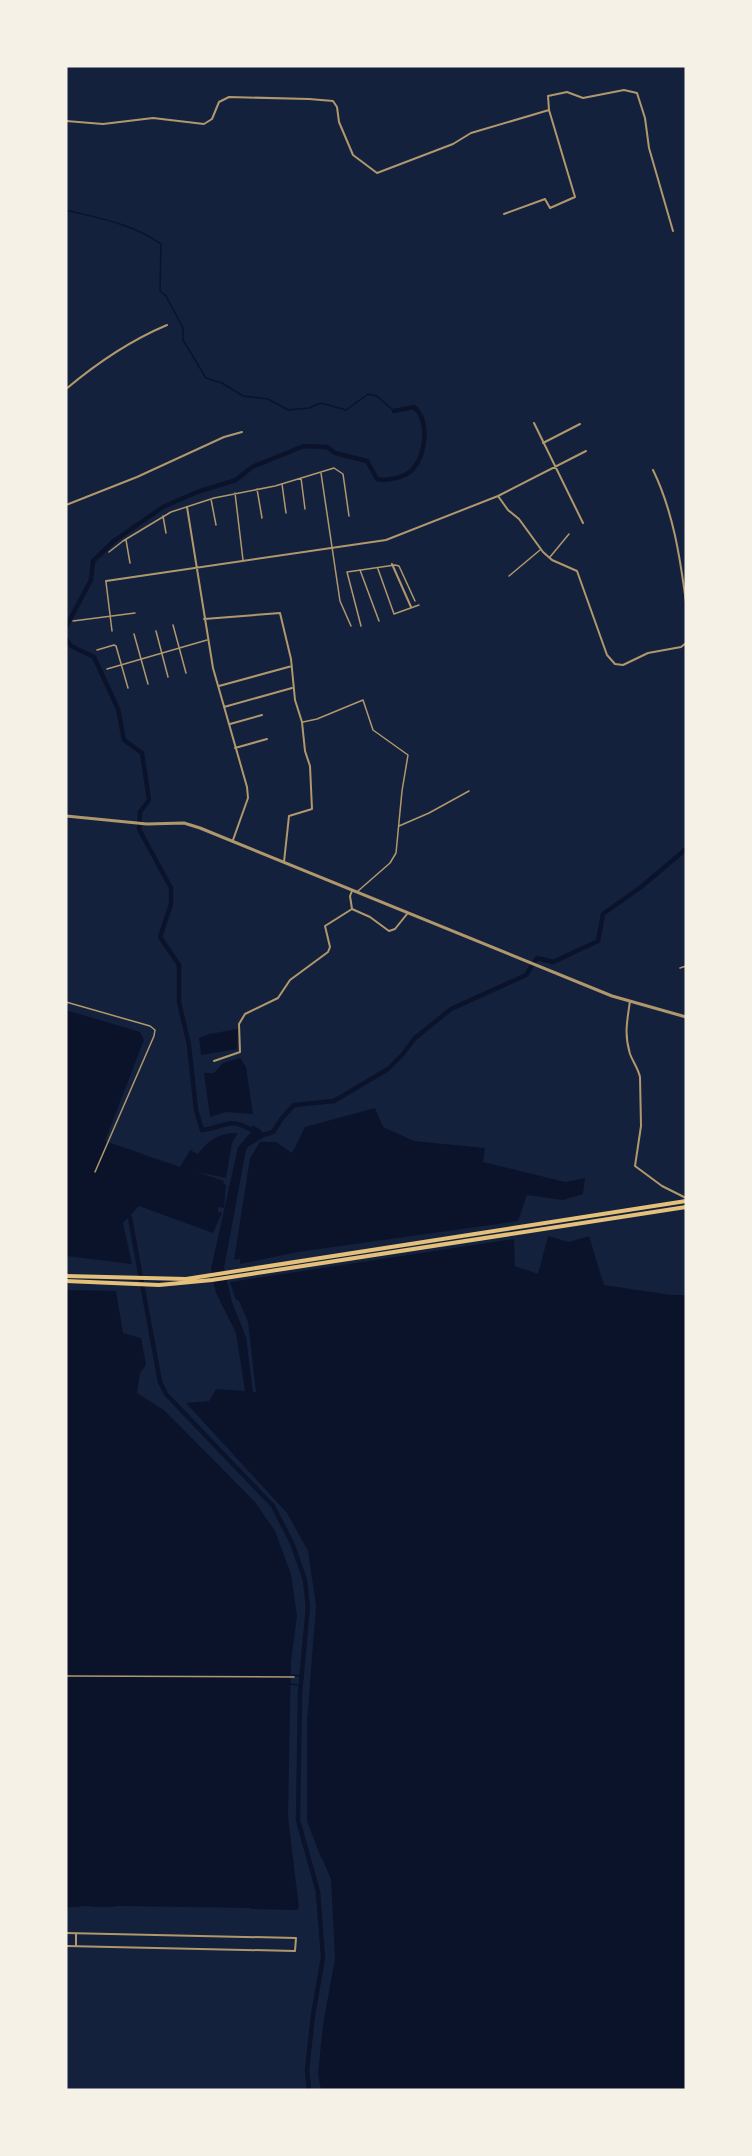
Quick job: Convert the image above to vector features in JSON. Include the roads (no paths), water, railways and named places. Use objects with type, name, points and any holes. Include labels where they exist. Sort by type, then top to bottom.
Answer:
[{"type":"main road","points":[[524,1229],[686,1200]]},
{"type":"main road","points":[[66,1281],[145,1281],[211,1277],[524,1229],[686,1207]]},
{"type":"main road","points":[[66,1276],[138,1281]]},
{"type":"street","points":[[504,214],[544,199],[550,208],[575,197],[549,110],[548,96],[567,92],[581,98],[624,90],[637,93],[645,117],[649,148],[673,231]]},
{"type":"street","points":[[66,121],[104,124],[153,118],[204,124],[212,119],[219,102],[229,97],[333,101],[353,155],[377,173],[453,144],[471,134],[549,110]]},
{"type":"street","points":[[66,389],[116,351],[167,324]]},
{"type":"street","points":[[534,423],[583,523]]},
{"type":"street","points":[[543,443],[580,423]]},
{"type":"street","points":[[66,506],[95,492],[137,477],[224,437],[242,432]]},
{"type":"street","points":[[106,581],[386,540],[498,496],[586,451]]},
{"type":"street","points":[[653,470],[661,485],[679,550],[686,602]]},
{"type":"street","points":[[498,496],[508,510],[519,519],[541,550],[551,559],[577,571],[607,655],[612,663],[623,665],[648,653],[681,647],[686,643]]},
{"type":"street","points":[[187,507],[207,640],[248,798],[233,840]]},
{"type":"street","points":[[392,564],[411,608]]},
{"type":"street","points":[[204,619],[280,613],[292,666],[292,688],[302,722],[305,751],[310,766],[312,809],[289,816],[284,862]]},
{"type":"street","points":[[218,686],[292,666]]},
{"type":"street","points":[[224,707],[292,688]]},
{"type":"street","points":[[229,725],[262,716]]},
{"type":"street","points":[[235,748],[267,739]]},
{"type":"street","points":[[66,816],[147,824],[184,823],[233,840],[527,962],[630,1001],[686,1017]]},
{"type":"street","points":[[352,909],[350,896],[353,890]]},
{"type":"street","points":[[352,909],[370,917],[389,931],[395,929],[408,912]]},
{"type":"street","points":[[214,1061],[240,1052],[239,1024],[245,1014],[278,998],[290,980],[328,952],[330,947],[325,926],[352,909]]},
{"type":"street","points":[[630,1001],[625,1033],[631,1058],[639,1070],[640,1077],[641,1126],[635,1166],[686,1200]]},
{"type":"street","points":[[66,1933],[296,1938],[295,1951],[66,1946]]},
{"type":"street","points":[[76,1933],[76,1946]]},
{"type":"lane","points":[[109,552],[163,516],[187,507],[235,493],[282,484],[334,468],[343,474],[349,516]]},
{"type":"lane","points":[[320,472],[340,601],[351,626]]},
{"type":"lane","points":[[301,478],[305,510]]},
{"type":"lane","points":[[282,484],[286,513]]},
{"type":"lane","points":[[256,489],[262,518]]},
{"type":"lane","points":[[235,493],[243,561]]},
{"type":"lane","points":[[211,499],[216,525]]},
{"type":"lane","points":[[163,516],[166,533]]},
{"type":"lane","points":[[551,559],[569,534]]},
{"type":"lane","points":[[126,539],[130,563]]},
{"type":"lane","points":[[509,576],[541,550]]},
{"type":"lane","points":[[361,626],[347,572],[392,564],[399,566],[415,601]]},
{"type":"lane","points":[[378,568],[394,614],[419,605]]},
{"type":"lane","points":[[360,570],[379,621]]},
{"type":"lane","points":[[106,581],[112,631]]},
{"type":"lane","points":[[73,621],[135,612]]},
{"type":"lane","points":[[174,625],[186,674]]},
{"type":"lane","points":[[156,631],[168,677]]},
{"type":"lane","points":[[134,634],[148,684]]},
{"type":"lane","points":[[107,669],[207,640]]},
{"type":"lane","points":[[97,650],[114,645],[128,688]]},
{"type":"lane","points":[[302,722],[317,719],[363,700],[373,730],[408,755],[394,857],[358,891]]},
{"type":"lane","points":[[398,826],[429,813],[469,791]]},
{"type":"lane","points":[[680,968],[686,966]]},
{"type":"lane","points":[[66,1002],[150,1026],[155,1030],[95,1172]]},
{"type":"lane","points":[[66,1676],[294,1677]]},
{"type":"water","points":[[66,1010],[140,1032],[144,1040],[105,1141],[180,1167],[190,1150],[198,1154],[215,1138],[238,1133],[232,1143],[226,1178],[197,1172],[224,1181],[223,1184],[226,1185],[224,1208],[218,1207],[218,1212],[222,1213],[213,1233],[139,1206],[123,1223],[132,1264],[66,1256]]},
{"type":"water","points":[[238,1029],[237,1049],[201,1055],[199,1038]]},
{"type":"water","points":[[240,1058],[246,1067],[253,1114],[225,1112],[210,1117],[204,1073],[214,1073],[223,1063]]},
{"type":"water","points":[[375,1108],[383,1127],[414,1141],[485,1148],[483,1162],[565,1182],[585,1178],[583,1194],[563,1200],[527,1195],[518,1221],[298,1252],[240,1264],[240,1259],[234,1260],[250,1158],[260,1142],[276,1142],[292,1153],[305,1127]]},
{"type":"water","points":[[252,1125],[260,1129],[264,1135],[252,1139],[246,1150],[224,1268],[232,1302],[246,1337],[253,1392],[256,1392],[248,1322],[239,1301],[236,1300],[230,1282],[514,1239],[515,1266],[538,1274],[548,1236],[569,1242],[589,1236],[604,1285],[671,1295],[686,1295],[686,2090],[321,2090],[318,2074],[323,2024],[335,1959],[331,1879],[307,1821],[307,1721],[316,1606],[308,1551],[287,1513],[186,1403],[209,1401],[216,1389],[245,1391],[236,1333],[216,1293],[211,1269],[238,1147],[251,1132]]},
{"type":"water","points":[[66,1290],[116,1291],[123,1333],[141,1338],[146,1365],[140,1373],[137,1393],[165,1411],[255,1502],[275,1531],[291,1574],[297,1616],[291,1661],[288,1816],[299,1908],[297,1910],[66,1907]]},
{"type":"waterway","points":[[66,210],[128,227],[161,244],[160,291],[166,296],[183,328],[183,340],[206,378],[222,383],[243,396],[268,399],[288,410],[309,408],[321,403],[346,410],[368,394],[377,396],[394,411]]},
{"type":"waterway","points":[[66,627],[91,580],[93,561],[114,541],[163,507],[197,492],[236,480],[252,467],[304,446],[327,447],[335,453],[367,461],[377,479],[396,478],[410,472],[421,455],[424,438],[422,420],[414,407],[394,411]]},
{"type":"waterway","points":[[66,639],[71,646],[94,657],[118,709],[124,740],[142,753],[149,800],[140,812],[139,829],[171,888],[171,904],[160,937],[179,965],[179,1002],[189,1045],[196,1110],[202,1130],[234,1123],[256,1132]]},
{"type":"waterway","points":[[245,1146],[273,1132],[294,1105],[334,1101],[388,1069],[415,1038],[451,1009],[526,975],[537,958],[553,962],[598,941],[603,914],[641,887],[686,849]]},
{"type":"waterway","points":[[126,1213],[130,1218],[160,1382],[166,1394],[273,1506],[292,1543],[305,1580],[308,1607],[300,1693],[298,1820],[318,1892],[323,1958],[313,2015],[307,2070],[309,2090]]},
{"type":"waterway","points":[[292,1675],[302,1676]]},
{"type":"waterway","points":[[289,1684],[302,1685]]}]
